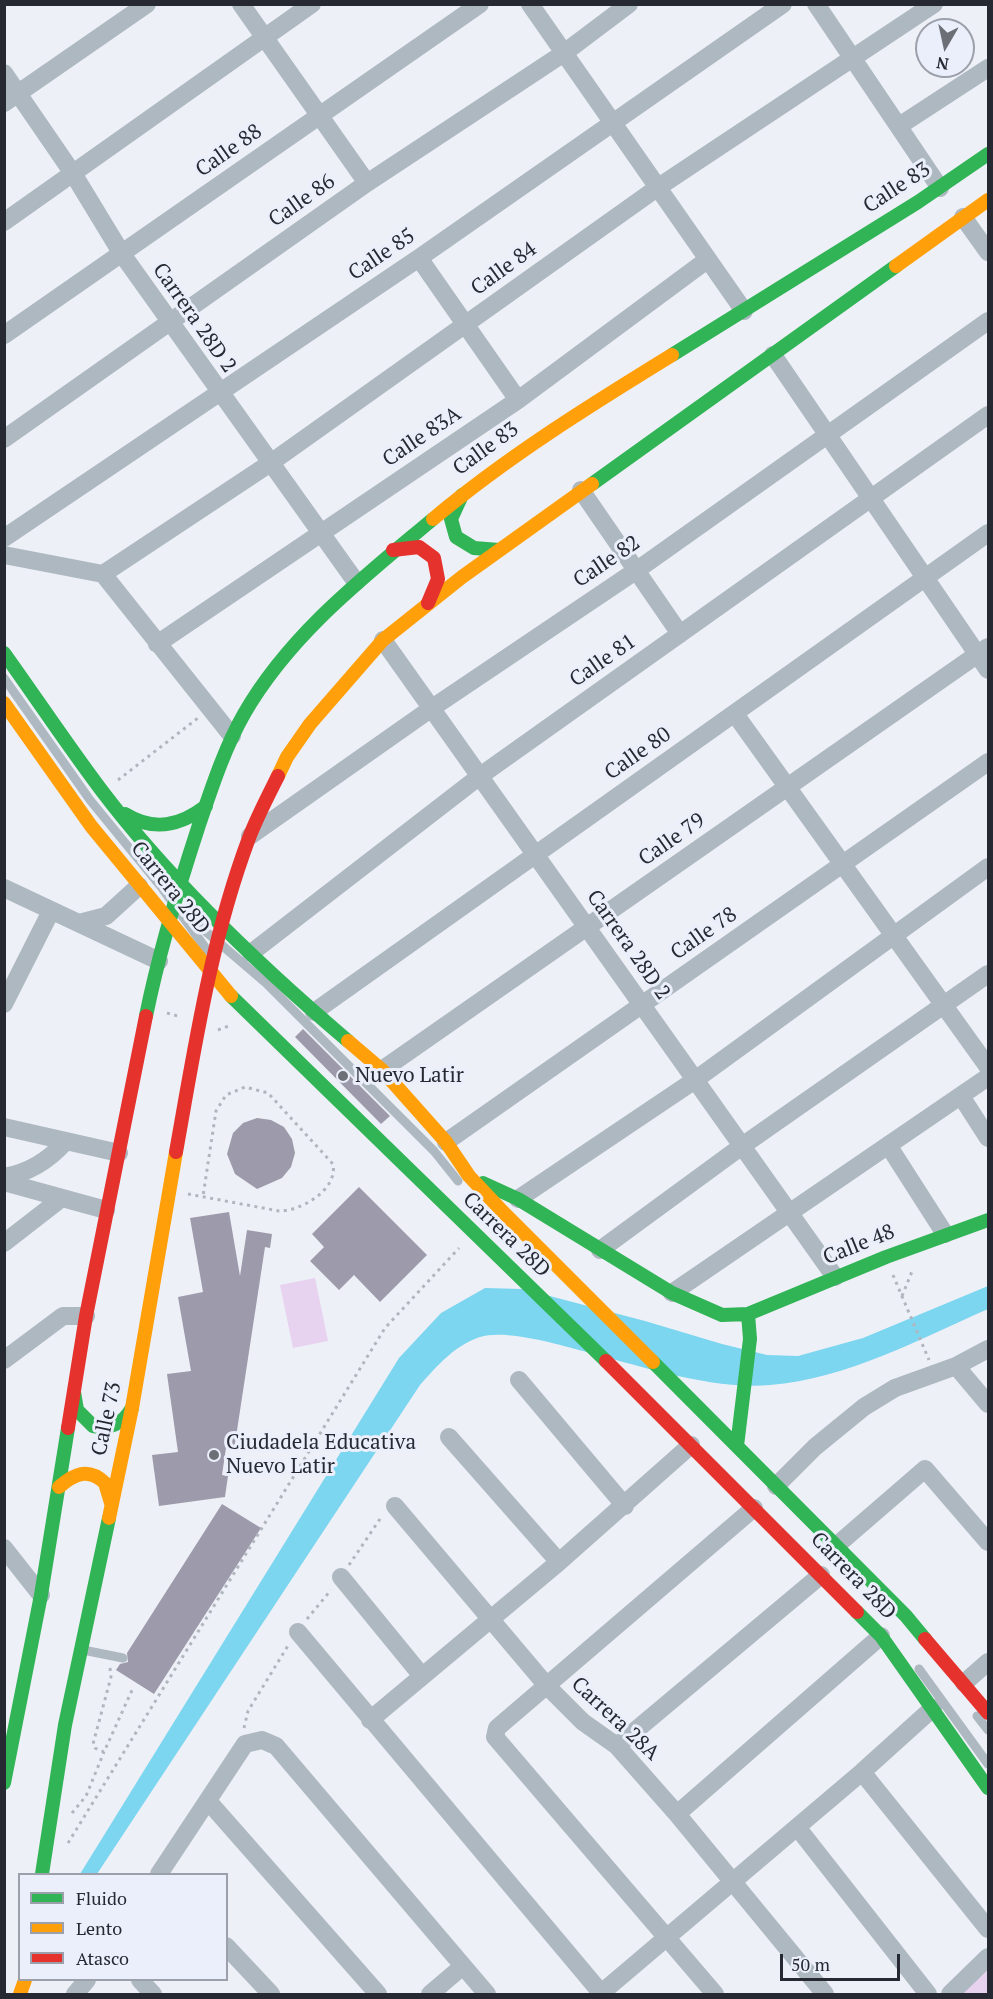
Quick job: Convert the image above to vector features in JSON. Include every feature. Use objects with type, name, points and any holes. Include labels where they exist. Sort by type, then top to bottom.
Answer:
[{"type":"main road","name":"Calle 83","points":[[169,924],[206,806],[232,736],[244,714],[284,658],[311,626],[356,582],[464,493],[558,425],[940,188],[988,154]]},
{"type":"main road","points":[[209,972],[221,925],[249,837],[292,749],[324,707],[383,640],[581,490],[988,200]]},
{"type":"main road","points":[[464,493],[454,505],[450,520],[455,536],[466,548],[482,552],[499,550]]},
{"type":"main road","points":[[393,550],[405,546],[417,546],[428,552],[436,561],[440,573],[439,585],[426,606]]},
{"type":"main road","name":"Carrera 28D","points":[[4,653],[103,792],[180,883],[221,925],[314,1012],[382,1070],[446,1142],[467,1183],[701,1410],[906,1616],[988,1713]]},
{"type":"main road","name":"Carrera 28D","points":[[4,703],[91,826],[169,924],[254,1022],[510,1270],[649,1395],[692,1445],[754,1508],[827,1571],[888,1637],[988,1788]]},
{"type":"main road","points":[[116,806],[140,823],[168,826],[182,823],[206,806]]},
{"type":"main road","name":"Calle 73","points":[[4,1783],[40,1595],[86,1316],[119,1153],[124,1113],[169,924]]},
{"type":"main road","name":"Calle 73","points":[[42,1873],[65,1725],[132,1408],[209,972]]},
{"type":"main road","name":"Carrera 28D","points":[[467,1183],[518,1199],[672,1293],[722,1315],[748,1314]]},
{"type":"main road","name":"Calle 48","points":[[748,1314],[886,1257],[988,1220]]},
{"type":"main road","points":[[737,1446],[750,1340],[748,1314]]},
{"type":"main road","points":[[74,1385],[77,1410],[93,1426],[116,1426],[128,1416],[132,1408]]},
{"type":"main road","points":[[59,1487],[74,1474],[94,1474],[109,1489],[111,1503]]},
{"type":"main road","points":[[4,1701],[17,1717]]},
{"type":"street","points":[[11,98],[147,4]]},
{"type":"street","points":[[241,4],[367,183]]},
{"type":"street","points":[[4,222],[74,175],[312,4]]},
{"type":"street","name":"Calle 88","points":[[4,335],[480,4]]},
{"type":"street","points":[[530,4],[610,122],[744,311]]},
{"type":"street","name":"Calle 86","points":[[4,439],[367,183],[564,53],[629,4]]},
{"type":"street","name":"Calle 85","points":[[4,538],[419,258],[610,122],[783,4]]},
{"type":"street","points":[[816,4],[940,188]]},
{"type":"street","name":"Calle 84","points":[[103,574],[269,464],[657,188],[854,60],[934,4]]},
{"type":"street","points":[[899,126],[988,68]]},
{"type":"street","name":"Carrera 28D 2","points":[[4,73],[11,98],[74,175],[122,254],[168,322],[356,582]]},
{"type":"street","points":[[963,217],[988,252]]},
{"type":"street","points":[[419,258],[518,400]]},
{"type":"street","name":"Calle 83A","points":[[157,644],[518,400],[707,260]]},
{"type":"street","name":"Calle 82","points":[[249,837],[432,708],[636,570],[988,321]]},
{"type":"street","points":[[773,355],[926,579],[983,651],[988,670]]},
{"type":"street","name":"Calle 81","points":[[251,953],[480,776],[988,415]]},
{"type":"street","points":[[581,490],[680,634]]},
{"type":"street","name":"Calle 80","points":[[314,1012],[988,533]]},
{"type":"street","points":[[4,555],[103,574],[232,736]]},
{"type":"street","name":"Carrera 28D 2","points":[[383,640],[835,1277]]},
{"type":"street","name":"Calle 79","points":[[382,1070],[983,651]]},
{"type":"street","points":[[735,714],[896,934],[988,1067]]},
{"type":"street","name":"Calle 78","points":[[446,1142],[988,762]]},
{"type":"street","points":[[518,1199],[695,1080],[988,867]]},
{"type":"street","points":[[78,923],[106,916],[139,886]]},
{"type":"street","points":[[4,888],[159,962]]},
{"type":"street","points":[[4,1004],[51,911]]},
{"type":"street","points":[[600,1250],[742,1146],[988,974]]},
{"type":"street","points":[[672,1293],[988,1077]]},
{"type":"street","points":[[961,1096],[988,1137]]},
{"type":"street","points":[[4,1127],[119,1153]]},
{"type":"street","points":[[4,1177],[34,1167],[52,1155],[65,1142]]},
{"type":"street","points":[[888,1145],[945,1234]]},
{"type":"street","points":[[4,1182],[106,1210]]},
{"type":"street","points":[[4,1243],[62,1198]]},
{"type":"street","points":[[4,1360],[59,1318],[73,1314],[86,1316]]},
{"type":"street","points":[[776,1486],[815,1447],[864,1407],[895,1388],[956,1366],[988,1348]]},
{"type":"street","points":[[956,1366],[988,1404]]},
{"type":"street","points":[[519,1380],[625,1506]]},
{"type":"street","points":[[449,1437],[559,1562]]},
{"type":"street","points":[[370,1720],[625,1506],[692,1445]]},
{"type":"street","points":[[836,1546],[925,1469],[988,1542]]},
{"type":"street","name":"Carrera 28A","points":[[395,1506],[548,1686],[583,1722],[617,1746],[677,1814],[825,1995]]},
{"type":"street","points":[[715,1995],[668,1936],[495,1737],[497,1728],[754,1508]]},
{"type":"street","points":[[4,1548],[40,1595]]},
{"type":"street","points":[[617,1746],[827,1571]]},
{"type":"street","points":[[341,1577],[422,1676]]},
{"type":"street","points":[[298,1632],[601,1994],[862,1772],[933,1708]]},
{"type":"street","points":[[677,1814],[888,1637]]},
{"type":"street","points":[[964,1683],[988,1662]]},
{"type":"street","points":[[162,1873],[245,1744],[262,1740],[276,1746],[487,1995]]},
{"type":"street","points":[[862,1772],[988,1929]]},
{"type":"street","points":[[208,1801],[378,1995]]},
{"type":"street","points":[[797,1827],[928,1995]]},
{"type":"street","points":[[228,1948],[271,1995]]},
{"type":"street","points":[[950,1995],[988,1958]]},
{"type":"street","points":[[430,1995],[463,1966]]},
{"type":"street","points":[[75,1995],[86,1981]]},
{"type":"street","points":[[141,1981],[153,1995]]},
{"type":"lane","points":[[4,678],[90,800],[228,975]]},
{"type":"lane","points":[[174,904],[266,983],[467,1183]]},
{"type":"lane","points":[[243,992],[531,1274],[649,1395]]},
{"type":"lane","points":[[745,1485],[777,1517]]},
{"type":"lane","points":[[849,1589],[888,1637]]},
{"type":"lane","points":[[905,1631],[956,1689],[988,1731]]},
{"type":"lane","points":[[81,1650],[123,1658]]},
{"type":"lane","points":[[909,1656],[988,1764]]},
{"type":"path","points":[[103,792],[209,710]]},
{"type":"path","points":[[184,1193],[279,1211],[298,1209],[310,1202],[330,1182],[334,1170],[333,1164],[268,1093],[261,1089],[244,1087],[226,1095],[216,1111],[203,1196]]},
{"type":"path","points":[[64,1851],[384,1328],[474,1235]]},
{"type":"path","points":[[886,1257],[924,1346]]},
{"type":"path","points":[[104,1752],[93,1745],[111,1675],[107,1665]]},
{"type":"path","points":[[72,1814],[86,1796],[133,1688]]},
{"type":"shaded area","points":[[315,1278],[328,1341],[293,1348],[280,1285]]},
{"type":"shaded area","points":[[988,1957],[988,1994],[950,1994]]},
{"type":"water","points":[[988,1286],[988,1309],[909,1345],[827,1375],[770,1385],[724,1384],[676,1376],[517,1336],[491,1335],[462,1345],[433,1370],[420,1385],[98,1873],[81,1873],[399,1358],[441,1313],[485,1288],[523,1289],[767,1355],[798,1356],[863,1338]]},
{"type":"building","name":"Nuevo Latir","points":[[303,1029],[390,1116],[381,1124],[295,1037]]},
{"type":"building","points":[[257,1118],[271,1120],[284,1127],[292,1139],[295,1153],[291,1167],[282,1178],[257,1189],[235,1174],[227,1154],[233,1133],[243,1123]]},
{"type":"building","points":[[359,1187],[427,1255],[380,1302],[354,1275],[339,1290],[310,1261],[324,1247],[312,1234]]},
{"type":"building","points":[[229,1212],[240,1276],[247,1230],[272,1234],[270,1248],[265,1247],[234,1450],[226,1448],[222,1475],[228,1476],[225,1497],[159,1506],[152,1455],[178,1452],[167,1374],[191,1371],[178,1297],[203,1292],[190,1218]]},
{"type":"building","points":[[222,1504],[261,1528],[154,1694],[116,1670],[120,1664],[128,1662],[127,1653]]},
{"type":"traffic: fast","points":[[672,355],[918,202],[988,154]]},
{"type":"traffic: fast","points":[[592,484],[896,266]]},
{"type":"traffic: fast","points":[[462,495],[451,519],[456,537],[474,548],[499,550]]},
{"type":"traffic: fast","points":[[146,1016],[183,874],[224,755],[244,714],[262,685],[306,632],[355,585],[433,519]]},
{"type":"traffic: fast","points":[[4,653],[102,791],[157,858],[250,953],[348,1041]]},
{"type":"traffic: fast","points":[[125,814],[136,820],[157,825],[177,822],[206,806]]},
{"type":"traffic: fast","points":[[231,996],[606,1361]]},
{"type":"traffic: fast","points":[[483,1183],[518,1199],[672,1293],[722,1315],[748,1314],[886,1257],[988,1220]]},
{"type":"traffic: fast","points":[[737,1446],[750,1339],[748,1314]]},
{"type":"traffic: fast","points":[[653,1362],[906,1616],[925,1639]]},
{"type":"traffic: fast","points":[[74,1392],[77,1410],[93,1426],[105,1427],[116,1424],[125,1418],[132,1408]]},
{"type":"traffic: fast","points":[[4,1783],[41,1595],[68,1428]]},
{"type":"traffic: fast","points":[[42,1873],[65,1725],[109,1518]]},
{"type":"traffic: fast","points":[[857,1612],[881,1636],[988,1788]]},
{"type":"traffic: slow","points":[[896,266],[988,200]]},
{"type":"traffic: slow","points":[[433,519],[519,453],[672,355]]},
{"type":"traffic: slow","points":[[278,776],[287,757],[310,724],[383,640],[462,577],[592,484]]},
{"type":"traffic: slow","points":[[4,703],[91,826],[231,996]]},
{"type":"traffic: slow","points":[[348,1041],[382,1070],[446,1142],[469,1176],[503,1212],[653,1362]]},
{"type":"traffic: slow","points":[[109,1518],[132,1408],[176,1152]]},
{"type":"traffic: slow","points":[[59,1487],[81,1474],[93,1475],[105,1483],[111,1503]]},
{"type":"traffic: slow","points":[[20,1994],[25,1981]]},
{"type":"traffic: jam","points":[[393,550],[419,547],[434,558],[438,579],[428,603]]},
{"type":"traffic: jam","points":[[176,1152],[205,993],[224,915],[249,838],[278,776]]},
{"type":"traffic: jam","points":[[68,1428],[86,1316],[146,1016]]},
{"type":"traffic: jam","points":[[606,1361],[857,1612]]},
{"type":"traffic: jam","points":[[925,1639],[988,1713]]},
{"type":"place","name":"Nuevo Latir","points":[[343,1076]]},
{"type":"place","name":"Ciudadela Educativa Nuevo Latir","points":[[214,1455]]}]
